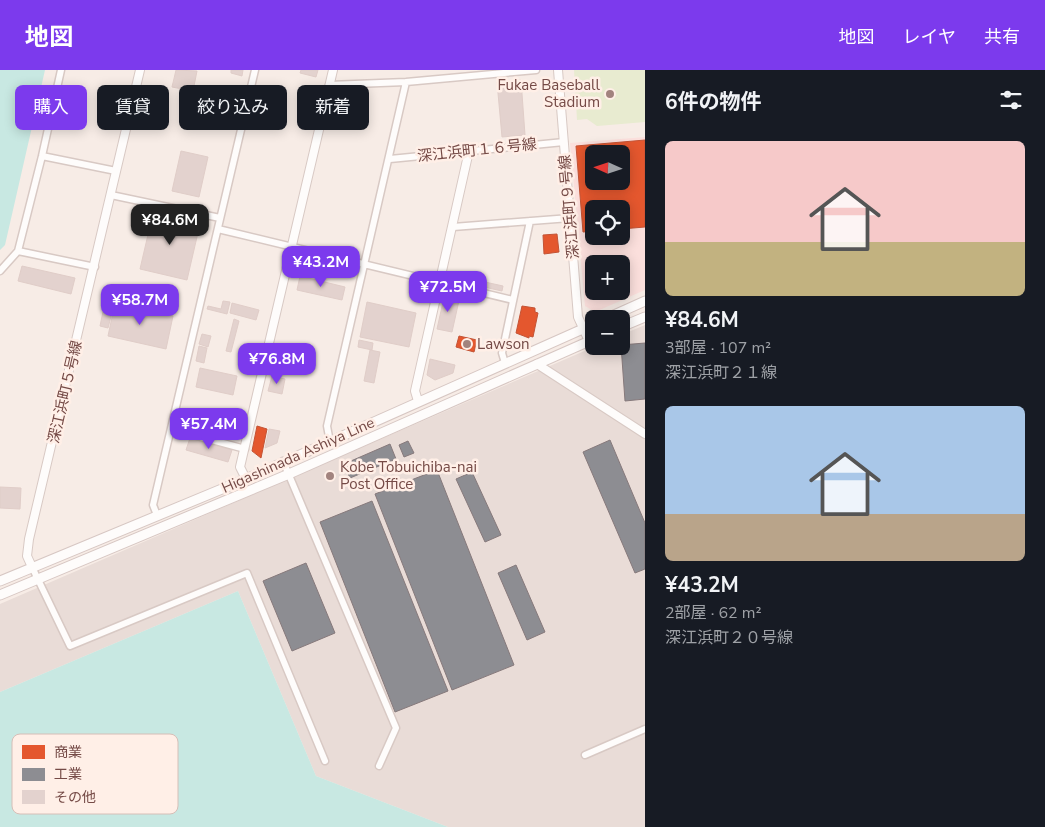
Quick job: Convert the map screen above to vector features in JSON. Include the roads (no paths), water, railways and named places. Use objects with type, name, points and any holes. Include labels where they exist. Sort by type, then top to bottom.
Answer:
[{"type":"main road","points":[[625,310],[645,301]]},
{"type":"main road","points":[[630,324],[645,317]]},
{"type":"main road","name":"Higashinada Ashiya Line","points":[[0,580],[246,479],[583,329]]},
{"type":"main road","name":"Higashinada Ashiya Line","points":[[0,596],[289,474],[585,343]]},
{"type":"street","points":[[0,271],[18,251],[61,70]]},
{"type":"street","name":"深江浜町５号線","points":[[32,567],[27,556],[29,539],[140,70]]},
{"type":"street","points":[[157,515],[153,505],[255,70]]},
{"type":"street","points":[[332,70],[329,85],[406,82],[536,70]]},
{"type":"street","name":"深江浜町９号線","points":[[558,70],[578,317],[585,332]]},
{"type":"street","points":[[330,442],[327,426],[363,264],[390,159],[406,82]]},
{"type":"street","points":[[246,479],[240,467],[319,130]]},
{"type":"street","name":"深江浜町１６号線","points":[[390,159],[564,142]]},
{"type":"street","points":[[418,401],[415,391],[469,151]]},
{"type":"street","points":[[42,156],[116,171]]},
{"type":"street","points":[[111,195],[220,218]]},
{"type":"street","points":[[453,227],[570,218]]},
{"type":"street","points":[[505,363],[502,353],[530,221]]},
{"type":"street","points":[[218,229],[513,300]]},
{"type":"street","points":[[18,251],[94,267]]},
{"type":"street","points":[[537,364],[645,434]]},
{"type":"street","points":[[171,429],[245,449]]},
{"type":"street","points":[[284,461],[396,728],[379,766]]},
{"type":"street","points":[[32,567],[70,646],[247,573],[325,761]]},
{"type":"street","points":[[585,755],[645,729]]},
{"type":"water","points":[[0,70],[45,70],[42,85],[15,85],[15,130],[31,130],[5,245],[0,250]]},
{"type":"water","points":[[238,591],[316,776],[448,827],[0,827],[0,692]]},
{"type":"place","name":"Fukae Baseball Stadium","points":[[610,94]]},
{"type":"place","name":"Lawson","points":[[467,344]]},
{"type":"place","name":"Kobe Tobuichiba-nai Post Office","points":[[330,476]]}]
